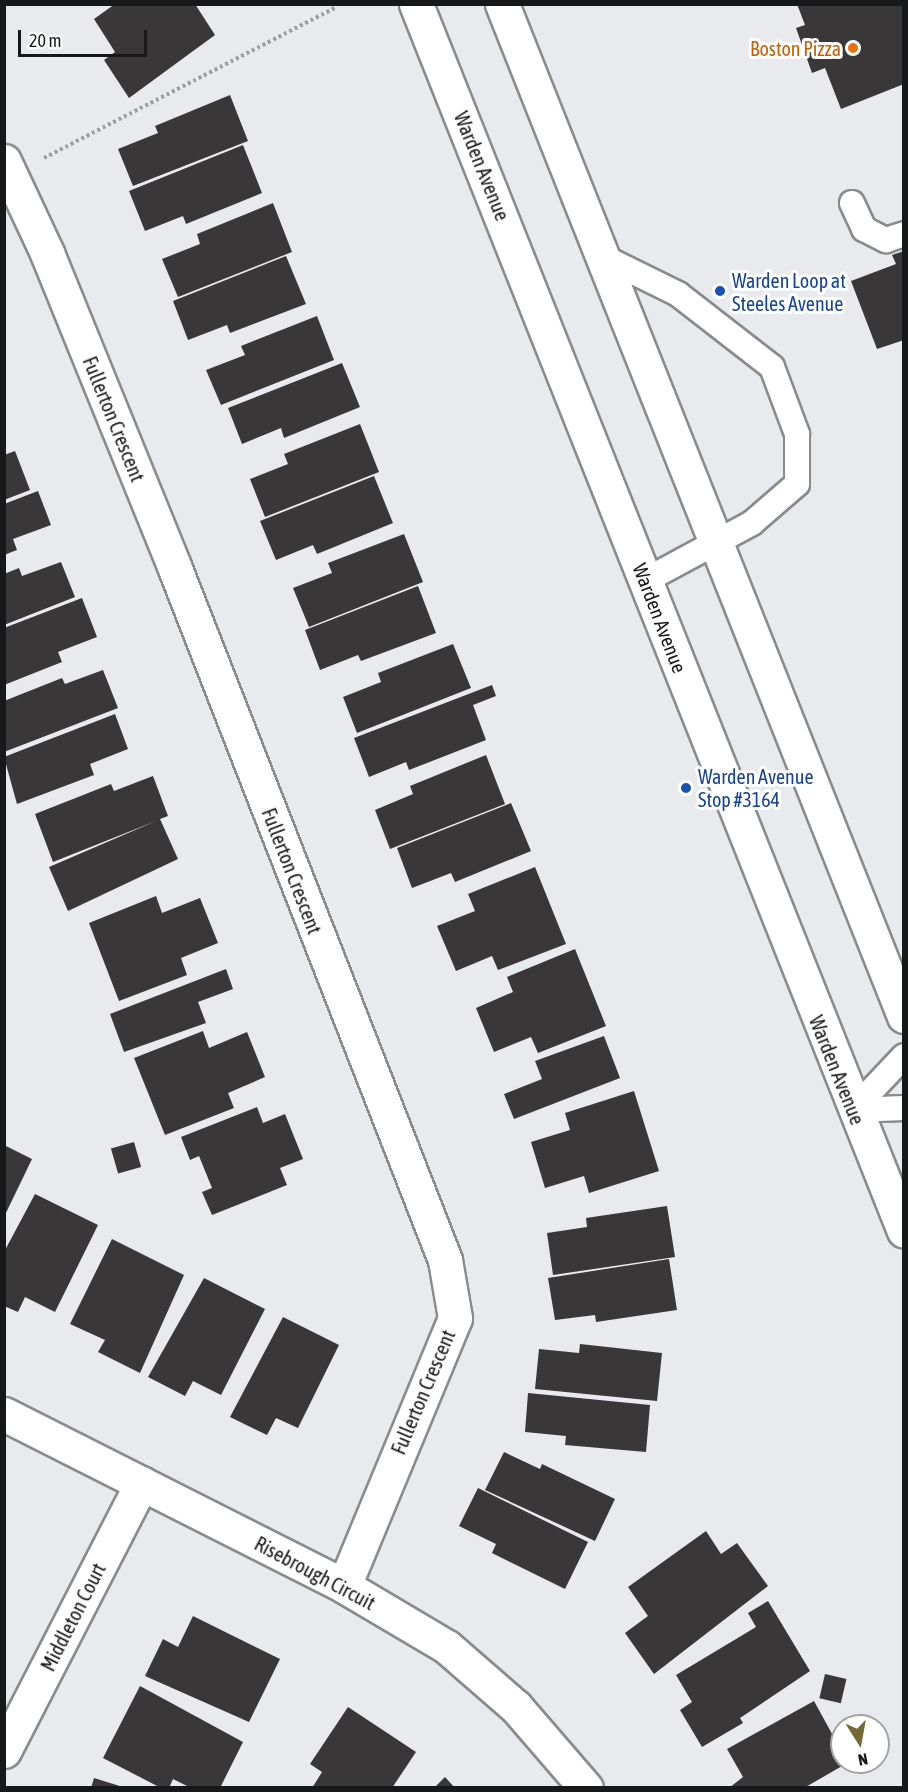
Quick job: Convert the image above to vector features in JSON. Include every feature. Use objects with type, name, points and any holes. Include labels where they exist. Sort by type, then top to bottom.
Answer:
[{"type":"street","name":"Warden Avenue","points":[[416,4],[646,580],[853,1110],[903,1231]]},
{"type":"street","points":[[502,4],[713,542],[903,1016]]},
{"type":"street","name":"Fullerton Crescent","points":[[9,167],[174,566],[445,1260],[455,1318],[344,1586]]},
{"type":"street","name":"Risebrough Circuit","points":[[4,1414],[344,1586],[447,1647],[516,1707],[586,1788]]},
{"type":"street","name":"Middleton Court","points":[[4,1751],[142,1483]]},
{"type":"lane","points":[[852,203],[864,229],[886,240],[903,234]]},
{"type":"lane","points":[[601,256],[678,294],[771,367],[797,434],[797,484],[752,523],[646,580]]},
{"type":"lane","points":[[853,1110],[903,1056]]},
{"type":"lane","points":[[853,1110],[903,1108]]},
{"type":"path","points":[[9,167],[336,7]]},
{"type":"building","points":[[115,4],[195,4],[215,35],[129,98],[104,60],[115,52],[94,19]]},
{"type":"building","name":"Boston Pizza","points":[[797,4],[904,4],[904,84],[841,109],[825,68],[812,73],[796,28],[805,25]]},
{"type":"building","points":[[230,95],[248,141],[133,186],[118,149],[158,133],[155,126]]},
{"type":"building","points":[[243,145],[262,193],[186,224],[183,216],[145,231],[129,191]]},
{"type":"building","points":[[273,203],[292,252],[178,297],[162,259],[200,244],[197,234]]},
{"type":"building","points":[[904,251],[904,340],[877,349],[851,281],[896,264],[892,255]]},
{"type":"building","points":[[286,256],[306,304],[230,333],[227,325],[188,340],[173,301]]},
{"type":"building","points":[[317,316],[334,360],[221,405],[206,370],[245,355],[241,346]]},
{"type":"building","points":[[342,363],[360,407],[284,438],[281,428],[242,444],[228,408]]},
{"type":"building","points":[[360,424],[379,472],[265,517],[250,479],[288,464],[284,454]]},
{"type":"building","points":[[15,451],[30,490],[4,500],[4,455]]},
{"type":"building","points":[[374,476],[393,523],[317,554],[313,545],[276,560],[260,521]]},
{"type":"building","points":[[38,491],[51,525],[13,539],[17,550],[4,555],[4,504]]},
{"type":"building","points":[[404,534],[423,582],[309,627],[293,588],[332,573],[328,563]]},
{"type":"building","points":[[61,562],[75,597],[4,625],[4,574],[19,568],[22,576]]},
{"type":"building","points":[[418,586],[436,633],[361,661],[358,655],[320,670],[305,630]]},
{"type":"building","points":[[82,598],[97,637],[58,652],[62,662],[4,685],[4,628]]},
{"type":"building","points":[[453,644],[471,688],[357,733],[343,697],[381,682],[378,673]]},
{"type":"building","points":[[103,670],[118,708],[4,752],[4,701],[62,678],[65,684]]},
{"type":"building","points":[[492,685],[496,696],[473,705],[486,740],[409,770],[406,762],[369,777],[354,738]]},
{"type":"building","points":[[115,714],[128,749],[90,764],[94,775],[17,804],[4,757]]},
{"type":"building","points":[[486,755],[505,804],[390,849],[375,810],[413,794],[410,786]]},
{"type":"building","points":[[153,776],[168,816],[160,819],[178,859],[68,911],[49,867],[156,821],[53,862],[35,814],[111,784],[114,791]]},
{"type":"building","points":[[511,803],[531,851],[455,882],[451,873],[412,888],[397,848]]},
{"type":"building","points":[[535,867],[566,944],[498,970],[492,956],[456,971],[437,926],[475,911],[468,894]]},
{"type":"building","points":[[156,896],[162,913],[200,898],[218,943],[181,958],[187,975],[119,1001],[89,923]]},
{"type":"building","points":[[575,949],[606,1026],[538,1053],[531,1037],[494,1052],[476,1008],[513,992],[507,977]]},
{"type":"building","points":[[226,969],[233,989],[198,1002],[206,1023],[124,1052],[110,1014]]},
{"type":"building","points":[[203,1031],[209,1048],[247,1032],[265,1077],[228,1093],[234,1108],[165,1135],[134,1058]]},
{"type":"building","points":[[604,1036],[620,1078],[514,1119],[504,1094],[542,1079],[535,1061]]},
{"type":"building","points":[[634,1091],[659,1171],[589,1193],[584,1176],[545,1188],[531,1142],[570,1130],[565,1113]]},
{"type":"building","points":[[257,1107],[263,1123],[285,1114],[303,1159],[280,1168],[287,1185],[212,1215],[202,1192],[212,1188],[199,1156],[190,1160],[181,1137]]},
{"type":"building","points":[[134,1142],[141,1167],[118,1174],[111,1149]]},
{"type":"building","points":[[4,1145],[32,1159],[4,1217]]},
{"type":"building","points":[[35,1194],[98,1225],[55,1312],[25,1297],[18,1312],[4,1306],[4,1252]]},
{"type":"building","points":[[667,1206],[675,1257],[553,1275],[547,1233],[587,1227],[586,1218]]},
{"type":"building","points":[[112,1239],[184,1275],[140,1373],[98,1352],[105,1340],[70,1324]]},
{"type":"building","points":[[669,1259],[677,1310],[596,1322],[595,1315],[555,1320],[548,1278]]},
{"type":"building","points":[[204,1278],[265,1309],[221,1395],[193,1381],[185,1396],[148,1377]]},
{"type":"building","points":[[283,1317],[339,1345],[298,1428],[276,1418],[267,1435],[230,1417]]},
{"type":"building","points":[[580,1344],[662,1353],[657,1401],[535,1389],[539,1349],[579,1353]]},
{"type":"building","points":[[528,1393],[650,1405],[646,1452],[565,1445],[566,1436],[525,1432]]},
{"type":"building","points":[[504,1452],[540,1469],[542,1464],[615,1499],[595,1541],[485,1490]]},
{"type":"building","points":[[478,1488],[588,1542],[565,1589],[492,1553],[496,1544],[459,1526]]},
{"type":"building","points":[[706,1531],[721,1554],[737,1543],[768,1586],[654,1674],[625,1633],[648,1616],[628,1587]]},
{"type":"building","points":[[768,1601],[810,1671],[740,1718],[743,1723],[702,1747],[680,1710],[692,1702],[676,1675],[756,1627],[748,1613]]},
{"type":"building","points":[[193,1616],[280,1659],[249,1722],[145,1676],[163,1639],[178,1647]]},
{"type":"building","points":[[825,1674],[846,1679],[841,1703],[819,1698]]},
{"type":"building","points":[[140,1686],[243,1742],[220,1788],[191,1788],[173,1779],[169,1788],[161,1788],[103,1758]]},
{"type":"building","points":[[814,1701],[830,1730],[830,1773],[804,1788],[729,1788],[743,1777],[727,1749]]},
{"type":"building","points":[[348,1707],[416,1752],[392,1788],[312,1788],[322,1772],[310,1764]]},
{"type":"building","points":[[445,1777],[455,1788],[434,1788]]},
{"type":"building","points":[[94,1778],[123,1787],[123,1788],[91,1788]]},
{"type":"place","name":"Boston Pizza","points":[[853,48]]},
{"type":"place","name":"Warden Loop at Steeles Avenue","points":[[720,291]]},
{"type":"place","name":"Warden Avenue Stop #3164","points":[[686,788]]}]
